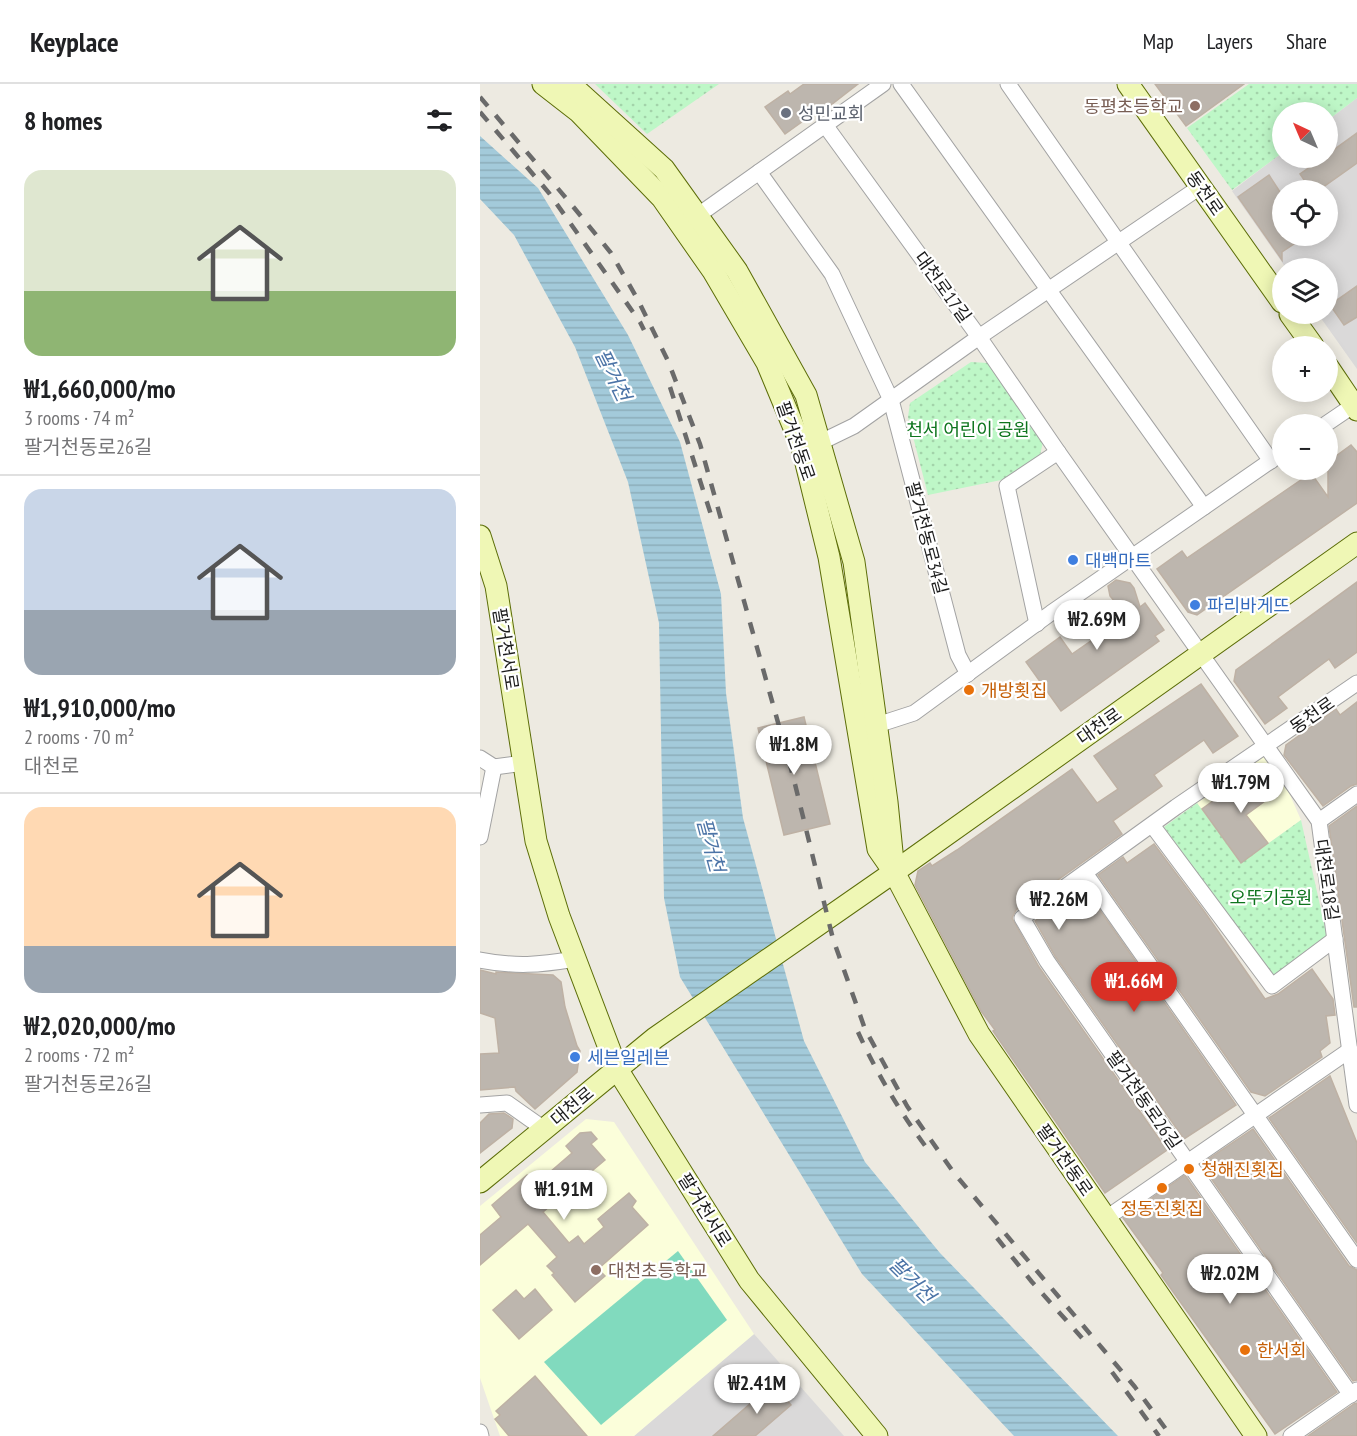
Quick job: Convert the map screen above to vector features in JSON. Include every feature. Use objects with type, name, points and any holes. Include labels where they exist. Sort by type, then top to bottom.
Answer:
[{"type":"main road","name":"팔거천동로","points":[[543,84],[579,112],[662,198],[713,271],[767,363],[802,447],[829,557],[878,849],[894,872],[979,1034],[1256,1436]]},
{"type":"main road","name":"팔거천동로","points":[[570,84],[664,170],[737,271],[806,396],[854,562],[877,725],[894,872]]},
{"type":"main road","name":"동천로","points":[[1128,84],[1272,288]]},
{"type":"main road","points":[[1338,382],[1355,407]]},
{"type":"main road","name":"팔거천서로","points":[[480,536],[496,586],[536,841],[575,959],[617,1068],[749,1280],[877,1436]]},
{"type":"main road","name":"대천로","points":[[480,1182],[655,1038],[894,872],[1357,543]]},
{"type":"street","points":[[697,216],[883,84]]},
{"type":"street","points":[[901,84],[1204,507]]},
{"type":"street","points":[[1008,84],[1272,450]]},
{"type":"street","name":"대천로17길","points":[[825,125],[979,337],[1202,654]]},
{"type":"street","name":"팔거천동로34길","points":[[759,172],[832,274],[891,400],[958,655],[968,674]]},
{"type":"street","points":[[819,443],[854,426],[979,337],[1200,187]]},
{"type":"street","points":[[1338,417],[1355,407]]},
{"type":"street","points":[[1037,624],[1007,486],[1058,452]]},
{"type":"street","points":[[877,725],[914,712],[1272,460]]},
{"type":"street","name":"대천로18길","points":[[1202,654],[1319,821],[1352,1044],[1357,1105]]},
{"type":"street","name":"동천로","points":[[1267,747],[1357,683]]},
{"type":"street","points":[[1267,747],[1085,873],[1357,1260]]},
{"type":"street","points":[[480,758],[494,767],[524,763]]},
{"type":"street","points":[[480,837],[494,767]]},
{"type":"street","name":"대천로18길","points":[[1319,821],[1357,794]]},
{"type":"street","name":"대천로18길","points":[[1152,825],[1272,986],[1335,939]]},
{"type":"street","name":"팔거천동로26길","points":[[1085,873],[1022,918],[1047,961],[1187,1162],[1354,1393]]},
{"type":"street","points":[[480,960],[531,966],[575,959]]},
{"type":"street","name":"팔거천동로26길","points":[[1106,1218],[1254,1116],[1352,1044]]},
{"type":"street","name":"대천로","points":[[480,1105],[507,1103],[544,1129]]},
{"type":"street","points":[[1291,1436],[1354,1393]]},
{"type":"shaded area","points":[[1357,98],[1357,369],[1338,342],[1338,336],[1334,336],[1325,324],[1338,324],[1338,258],[1279,258],[1232,191],[1272,161],[1272,168],[1338,168],[1338,112]]},
{"type":"shaded area","points":[[1264,756],[1282,777],[1301,820],[1241,863],[1197,803]]},
{"type":"shaded area","name":"대천초등학교","points":[[586,1119],[614,1122],[754,1334],[634,1436],[500,1436],[480,1378],[480,1206]]},
{"type":"shaded area","points":[[754,1334],[844,1436],[634,1436]]},
{"type":"green space","points":[[595,84],[719,84],[647,134]]},
{"type":"green space","points":[[1249,84],[1357,84],[1357,98],[1338,112],[1338,102],[1272,102],[1272,160],[1232,190],[1187,128]]},
{"type":"green space","name":"천서 어린이 공원","points":[[971,362],[988,363],[1043,442],[1040,455],[1006,479],[928,495],[908,417],[910,403]]},
{"type":"green space","name":"오뚜기공원","points":[[1197,803],[1241,863],[1301,820],[1328,941],[1274,979],[1164,827]]},
{"type":"green space","points":[[678,1251],[727,1320],[601,1425],[544,1362]]},
{"type":"water","name":"팔거천","points":[[480,136],[538,188],[628,335],[680,442],[721,594],[726,693],[743,818],[804,1041],[865,1162],[940,1253],[1118,1436],[1014,1436],[862,1274],[680,977],[664,898],[659,623],[628,482],[575,347],[514,235],[480,199]]},
{"type":"building","points":[[804,84],[858,84],[822,112],[820,109],[785,134],[765,107],[788,91],[790,94]]},
{"type":"building","name":"동평초등학교","points":[[1155,84],[1244,84],[1186,126]]},
{"type":"building","points":[[1357,133],[1357,163],[1333,180],[1304,180],[1300,174],[1309,168],[1338,168],[1338,147]]},
{"type":"building","points":[[1269,175],[1272,180],[1272,246],[1238,197]]},
{"type":"building","points":[[1272,246],[1291,246],[1282,252],[1281,258]]},
{"type":"building","points":[[1357,286],[1357,317],[1344,325],[1338,316],[1338,299]]},
{"type":"building","points":[[1351,445],[1357,452],[1357,503],[1197,615],[1188,612],[1157,569],[1182,551],[1187,558],[1301,480],[1316,480],[1328,497],[1328,480],[1338,480],[1338,455]]},
{"type":"building","points":[[1116,580],[1130,583],[1140,607],[1145,603],[1164,630],[1155,636],[1159,641],[1061,711],[1026,662],[1060,637],[1072,654],[1134,611],[1115,602],[1110,596],[1108,586]]},
{"type":"building","points":[[1357,582],[1357,652],[1335,668],[1329,659],[1278,697],[1287,708],[1265,724],[1234,681],[1236,670]]},
{"type":"building","points":[[1201,684],[1238,736],[1213,753],[1204,740],[1154,775],[1162,786],[1113,821],[1122,834],[1016,910],[1012,918],[1039,967],[1167,1150],[1105,1193],[993,1031],[995,1030],[981,1011],[915,885],[918,871],[930,863],[932,866],[957,850],[1072,769],[1097,803],[1118,789],[1094,756]]},
{"type":"building","points":[[1357,702],[1357,784],[1323,806],[1284,755],[1286,745],[1336,709],[1340,715]]},
{"type":"building","points":[[804,717],[830,824],[784,835],[758,728]]},
{"type":"building","points":[[1256,770],[1261,777],[1271,770],[1280,783],[1266,793],[1269,798],[1246,815],[1268,843],[1241,863],[1202,809]]},
{"type":"building","points":[[1357,806],[1357,1007],[1354,1007],[1329,826]]},
{"type":"building","points":[[1154,844],[1265,999],[1278,994],[1312,969],[1333,999],[1335,1015],[1326,1016],[1330,1043],[1320,1051],[1322,1057],[1265,1096],[1251,1092],[1098,875],[1123,857],[1127,863]]},
{"type":"building","points":[[1083,886],[1236,1105],[1184,1139],[1055,956],[1035,921]]},
{"type":"building","points":[[480,970],[496,974],[496,972],[553,975],[561,982],[565,1007],[580,1051],[577,1072],[535,1109],[516,1091],[515,1087],[480,1090],[480,1054],[499,1053],[495,1018],[480,1013]]},
{"type":"building","points":[[1330,1076],[1357,1143],[1357,1243],[1269,1118]]},
{"type":"building","points":[[504,1113],[513,1119],[512,1128],[480,1153],[480,1123],[489,1114]]},
{"type":"building","points":[[1253,1129],[1349,1266],[1357,1270],[1357,1380],[1353,1381],[1201,1164]]},
{"type":"building","points":[[591,1132],[597,1139],[591,1144],[605,1160],[543,1212],[569,1243],[578,1236],[584,1244],[604,1227],[598,1219],[629,1193],[636,1201],[632,1207],[648,1225],[598,1269],[605,1276],[575,1302],[547,1266],[557,1257],[528,1224],[480,1265],[480,1235],[501,1217],[492,1205],[527,1175],[535,1185],[572,1153],[566,1146],[580,1133]]},
{"type":"building","points":[[1185,1175],[1337,1392],[1275,1434],[1123,1218]]},
{"type":"building","points":[[535,1289],[552,1310],[519,1339],[493,1310],[516,1290],[524,1299]]},
{"type":"building","points":[[535,1376],[587,1436],[509,1436],[495,1419],[500,1415],[496,1411]]},
{"type":"building","points":[[773,1384],[791,1405],[755,1436],[713,1436]]},
{"type":"building","points":[[1357,1403],[1357,1436],[1308,1436],[1354,1404]]},
{"type":"railway","points":[[480,97],[611,253],[638,300],[668,361],[700,444],[793,776],[833,939],[865,1029],[907,1106],[954,1173],[1135,1387],[1171,1436]]},
{"type":"railway","points":[[480,112],[549,193],[644,330]]},
{"type":"railway","points":[[670,387],[713,521]]},
{"type":"railway","points":[[858,1032],[892,1096],[932,1155]]},
{"type":"railway","points":[[997,1238],[1032,1282],[1082,1338]]},
{"type":"railway","points":[[1112,1372],[1159,1436]]},
{"type":"place","name":"동평초등학교","points":[[1195,106]]},
{"type":"place","name":"성민교회","points":[[786,113]]},
{"type":"place","name":"대백마트","points":[[1073,560]]},
{"type":"place","name":"파리바게뜨","points":[[1195,605]]},
{"type":"place","name":"개방횟집","points":[[969,690]]},
{"type":"place","name":"세븐일레븐","points":[[575,1057]]},
{"type":"place","name":"청해진횟집","points":[[1189,1169]]},
{"type":"place","name":"정동진횟집","points":[[1162,1188]]},
{"type":"place","name":"대천초등학교","points":[[596,1270]]},
{"type":"place","name":"한서회","points":[[1245,1350]]}]
